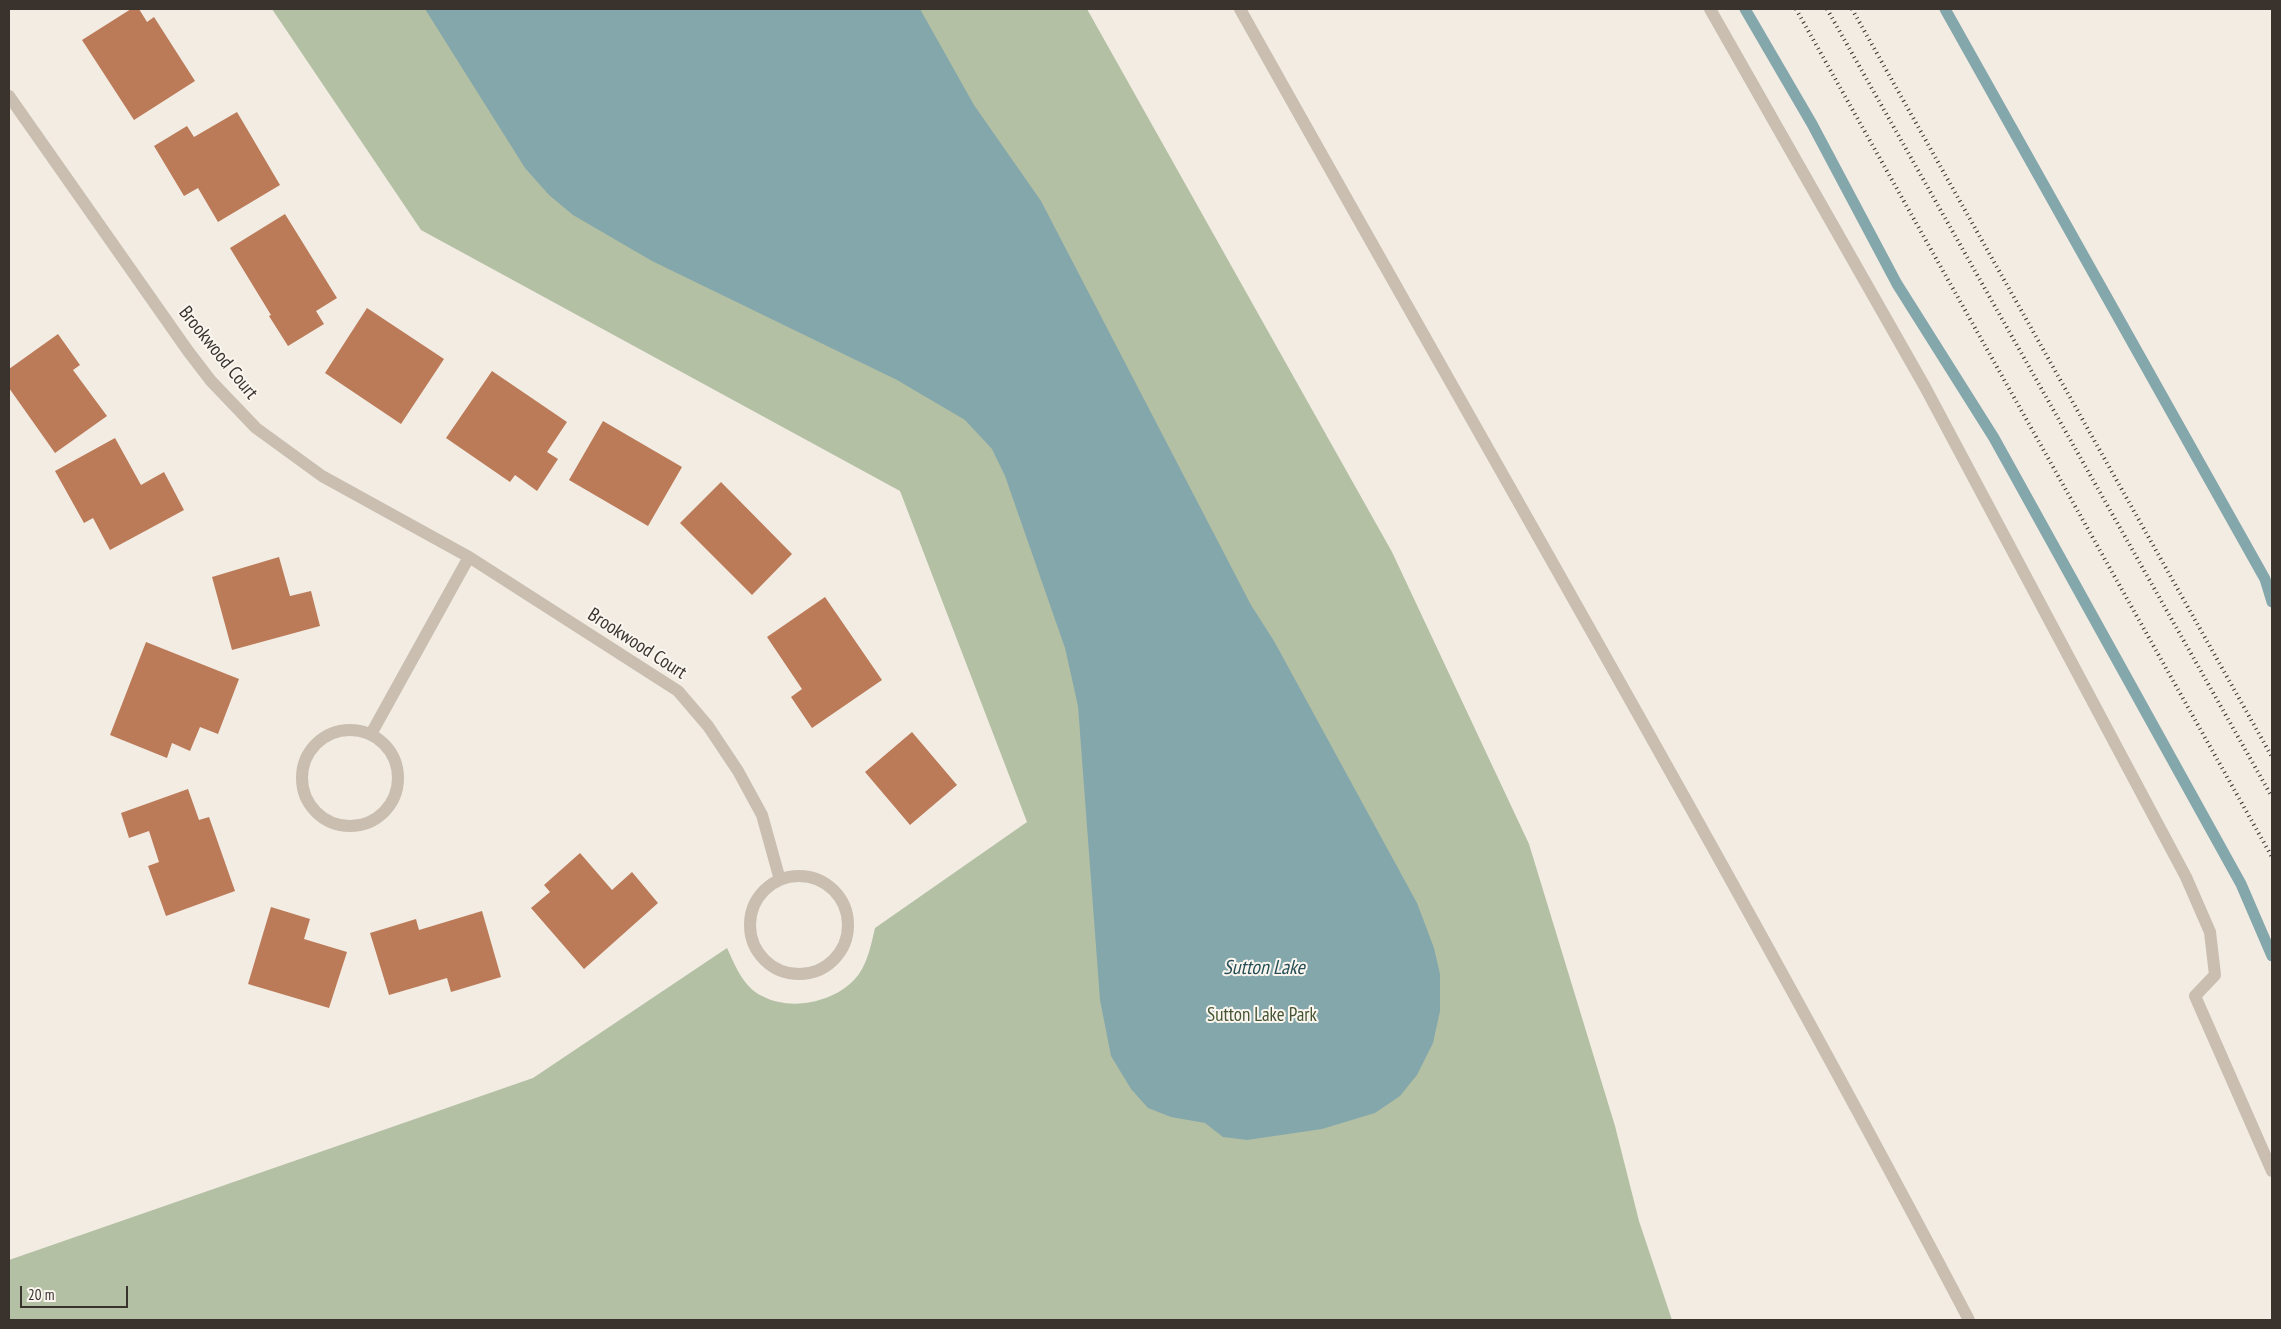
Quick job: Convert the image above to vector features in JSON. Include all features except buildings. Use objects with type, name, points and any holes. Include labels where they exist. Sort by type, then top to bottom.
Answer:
[{"type":"street","points":[[1240,9],[1641,722],[1889,1168],[1969,1320]]},
{"type":"street","points":[[1710,9],[1925,387],[2186,877],[2210,932],[2215,976],[2195,996],[2272,1172]]},
{"type":"street","name":"Brookwood Court","points":[[9,96],[188,352],[211,381],[256,428],[322,476],[469,557],[678,691],[708,726],[738,771],[762,814],[780,880]]},
{"type":"street","points":[[371,734],[469,557]]},
{"type":"street","points":[[349,729],[371,734],[384,744],[394,759],[398,776],[395,797],[383,814],[363,825],[342,827],[322,818],[308,803],[301,781],[302,765],[312,746],[329,734],[349,729]]},
{"type":"street","points":[[804,876],[823,882],[839,897],[847,913],[848,934],[841,952],[828,965],[809,974],[791,974],[772,966],[762,957],[754,944],[750,923],[756,902],[766,889],[780,880],[804,876]]},
{"type":"green space","name":"Sutton Lake Park","points":[[272,9],[1087,9],[1392,552],[1529,844],[1615,1126],[1639,1221],[1672,1320],[9,1320],[9,1260],[533,1078],[727,948],[737,968],[750,987],[755,992],[773,1001],[798,1004],[823,999],[834,994],[854,980],[862,969],[868,956],[875,928],[1027,822],[900,491],[421,230]]},
{"type":"water","name":"Sutton Lake","points":[[425,9],[920,9],[974,105],[1041,201],[1251,605],[1274,641],[1417,903],[1434,948],[1440,974],[1440,1011],[1433,1043],[1417,1075],[1400,1096],[1375,1113],[1322,1129],[1247,1140],[1223,1137],[1205,1123],[1171,1117],[1148,1108],[1131,1089],[1111,1056],[1100,1000],[1078,706],[1065,648],[1005,476],[992,449],[965,420],[897,380],[652,261],[573,215],[549,195],[525,168]]},
{"type":"waterway","points":[[1745,9],[1812,124],[1897,284],[1994,438],[2241,884],[2272,956]]},
{"type":"waterway","points":[[1945,9],[2265,579],[2272,602]]},
{"type":"railway","points":[[1796,9],[2272,857]]},
{"type":"railway","points":[[1827,9],[2272,797]]},
{"type":"railway","points":[[1852,9],[2272,757]]}]
